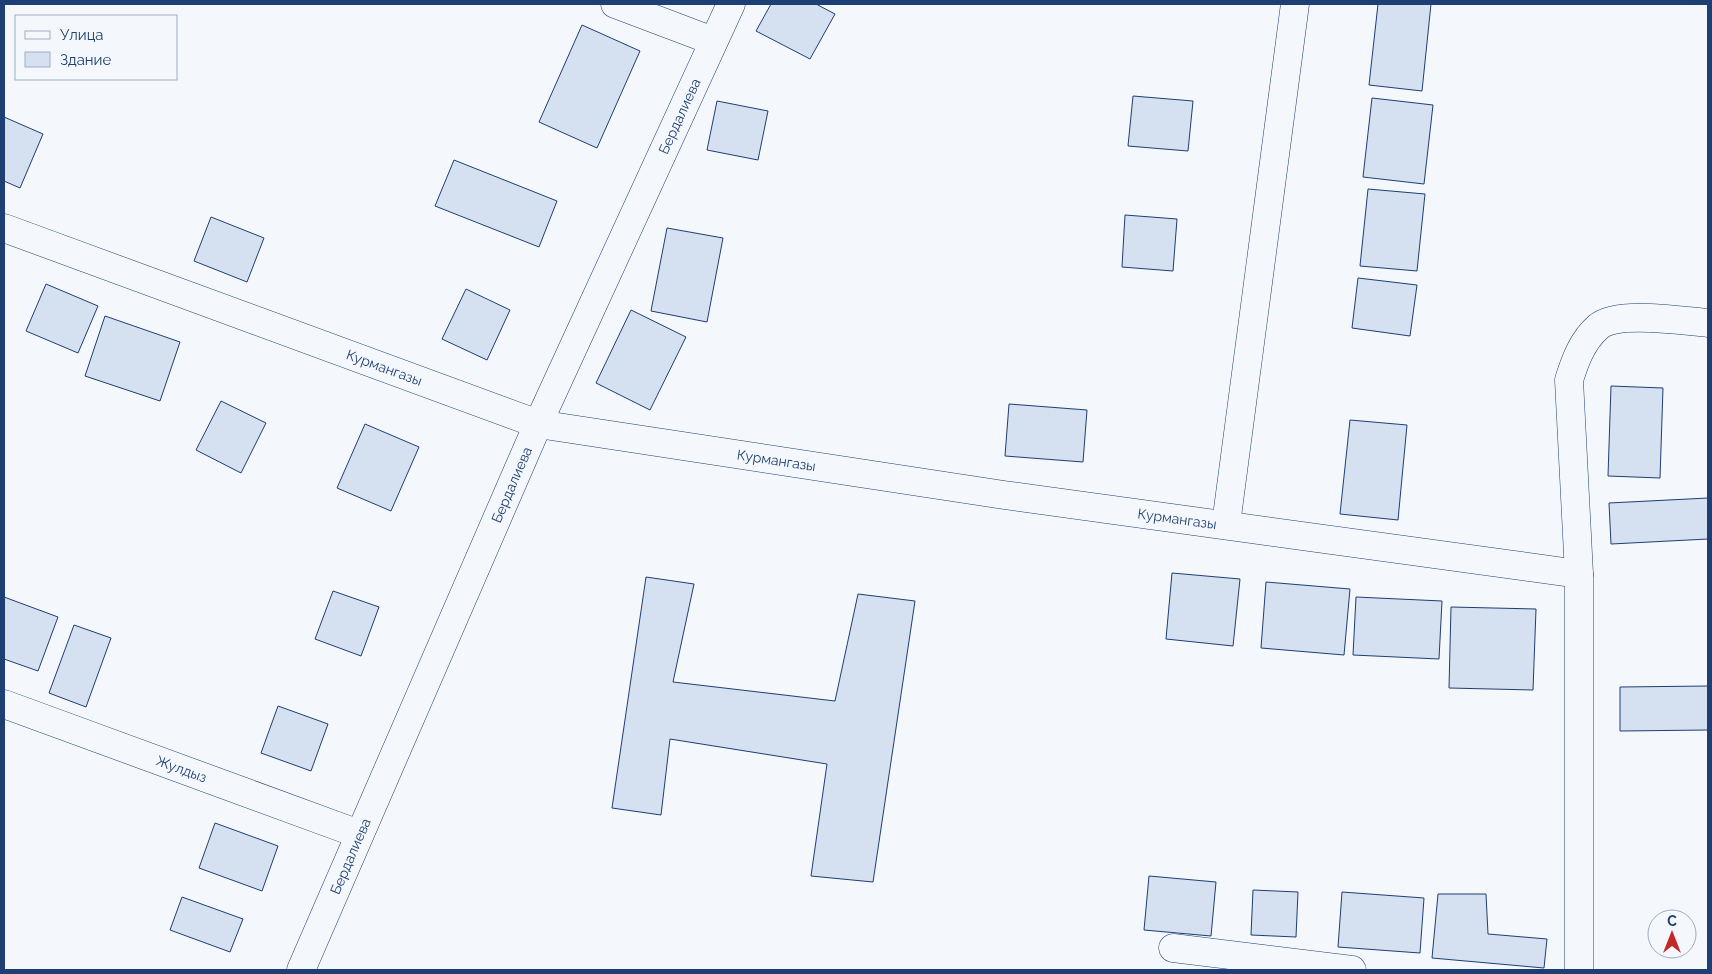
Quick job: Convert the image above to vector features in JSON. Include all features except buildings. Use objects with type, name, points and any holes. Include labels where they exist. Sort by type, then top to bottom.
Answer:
[{"type":"street","points":[[615,4],[713,41]]},
{"type":"street","name":"Бердалиева","points":[[301,970],[538,424],[731,4]]},
{"type":"street","points":[[1226,524],[1295,4]]},
{"type":"street","name":"Курмангазы","points":[[4,228],[538,424],[1004,495],[1579,574]]},
{"type":"street","points":[[1579,970],[1579,574],[1569,380],[1578,352],[1599,325],[1628,317],[1708,323]]},
{"type":"street","name":"Жулдыз","points":[[4,704],[359,834]]},
{"type":"street","points":[[1173,948],[1352,970]]}]
